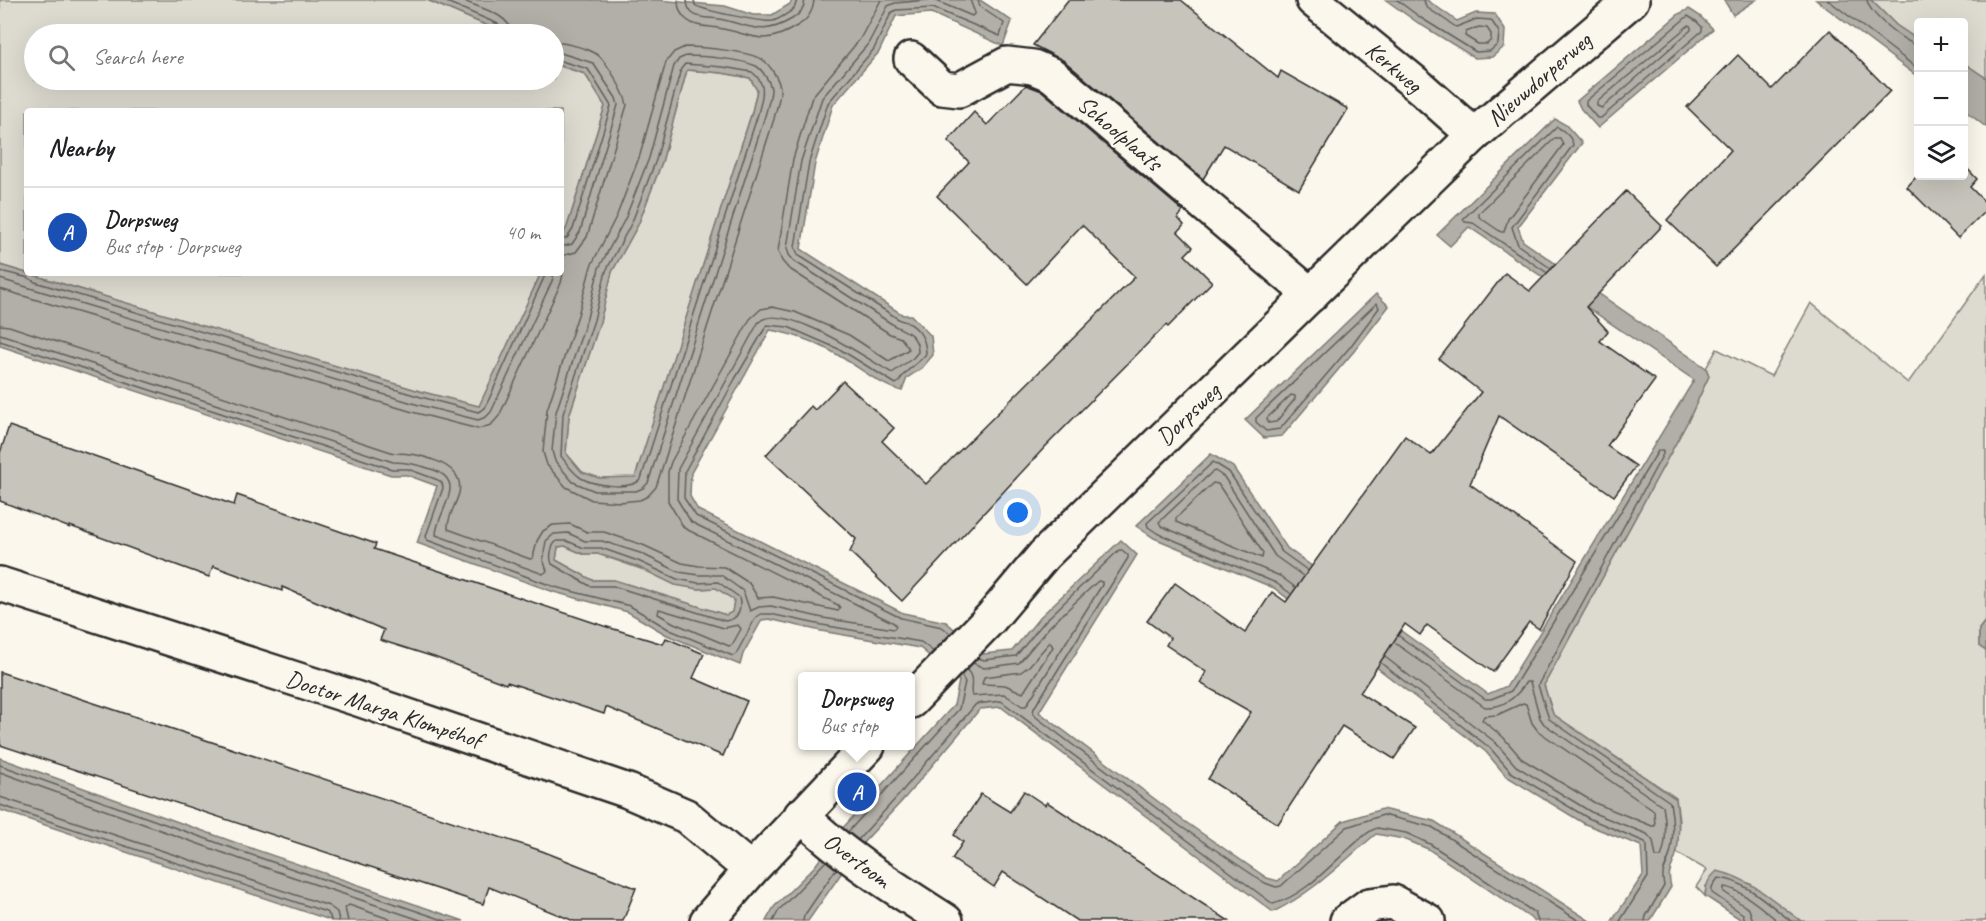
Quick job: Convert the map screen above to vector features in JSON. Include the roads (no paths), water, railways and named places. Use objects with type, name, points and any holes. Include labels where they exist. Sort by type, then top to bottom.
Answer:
[{"type":"street","name":"Kerkweg","points":[[1313,0],[1420,87],[1474,135]]},
{"type":"street","name":"Nieuwdorperweg","points":[[1474,135],[1632,0]]},
{"type":"street","name":"Schoolplaats","points":[[911,59],[942,88],[958,90],[1007,64],[1033,66],[1052,75],[1311,295]]},
{"type":"street","name":"Dorpsweg","points":[[921,691],[991,618],[1044,555],[1474,135]]},
{"type":"street","name":"Doctor Marga Klompéhof","points":[[0,584],[358,699],[628,791],[686,816],[751,870]]},
{"type":"street","points":[[707,921],[801,815],[864,750]]},
{"type":"street","name":"Overtoom","points":[[801,815],[826,839],[860,865],[946,921]]},
{"type":"street","points":[[1347,921],[1370,905],[1393,902],[1428,921]]},
{"type":"water","points":[[427,0],[658,0],[725,6],[753,15],[772,15],[790,4],[792,0],[980,0],[1012,21],[1003,46],[931,13],[896,16],[879,52],[833,105],[815,163],[801,249],[903,315],[911,315],[931,336],[933,355],[922,368],[907,378],[902,391],[878,381],[824,348],[797,337],[770,330],[691,473],[690,496],[698,510],[903,613],[946,622],[983,654],[1012,651],[1040,617],[1121,540],[1137,555],[1039,712],[1184,821],[1267,878],[1278,881],[1343,821],[1382,809],[1434,821],[1590,921],[1535,921],[1428,849],[1404,839],[1376,834],[1301,896],[1273,912],[1001,707],[980,709],[903,800],[861,845],[808,921],[766,921],[774,907],[815,866],[841,830],[954,705],[959,681],[920,648],[821,631],[769,619],[762,620],[743,654],[740,665],[667,635],[628,612],[554,592],[417,543],[437,486],[407,475],[391,475],[0,346],[0,265],[24,272],[24,276],[37,276],[423,392],[479,406],[540,276],[564,276],[564,232],[605,106],[585,74],[564,67],[564,24],[483,24]],"holes":[[[687,70],[750,78],[757,90],[752,112],[635,477],[599,478],[582,472],[566,453],[569,416],[600,322],[612,272],[638,225],[662,162]],[[565,546],[583,554],[598,554],[636,566],[675,585],[698,589],[716,588],[734,600],[732,612],[726,615],[614,580],[592,580],[556,560],[558,547]]]},
{"type":"water","points":[[1386,0],[1427,0],[1457,21],[1476,13],[1495,14],[1505,30],[1504,47],[1492,57],[1475,58]]},
{"type":"water","points":[[1724,0],[1756,0],[1733,15]]},
{"type":"water","points":[[1816,0],[1871,0],[1896,25],[1914,37],[1914,74]]},
{"type":"water","points":[[1689,9],[1713,29],[1598,128],[1577,101],[1679,14]]},
{"type":"water","points":[[1968,66],[1986,78],[1986,127],[1968,113]]},
{"type":"water","points":[[1555,119],[1566,125],[1582,143],[1518,227],[1523,241],[1706,368],[1709,376],[1689,419],[1544,685],[1553,714],[1676,799],[1678,838],[1676,857],[1670,871],[1671,887],[1650,921],[1612,921],[1643,875],[1641,846],[1585,824],[1506,776],[1486,752],[1274,588],[1154,538],[1136,526],[1211,454],[1233,467],[1287,548],[1488,694],[1507,686],[1694,380],[1469,227],[1450,246],[1437,235]]},
{"type":"water","points":[[1376,294],[1389,306],[1355,350],[1282,436],[1264,438],[1245,420]]},
{"type":"water","points":[[1986,620],[1986,651],[1979,646],[1979,629]]},
{"type":"water","points":[[0,758],[245,846],[464,921],[333,921],[0,810]]},
{"type":"water","points":[[1717,871],[1751,885],[1801,921],[1743,921],[1705,896],[1708,882]]},
{"type":"place","name":"Dorpsweg","points":[[857,792]]}]
